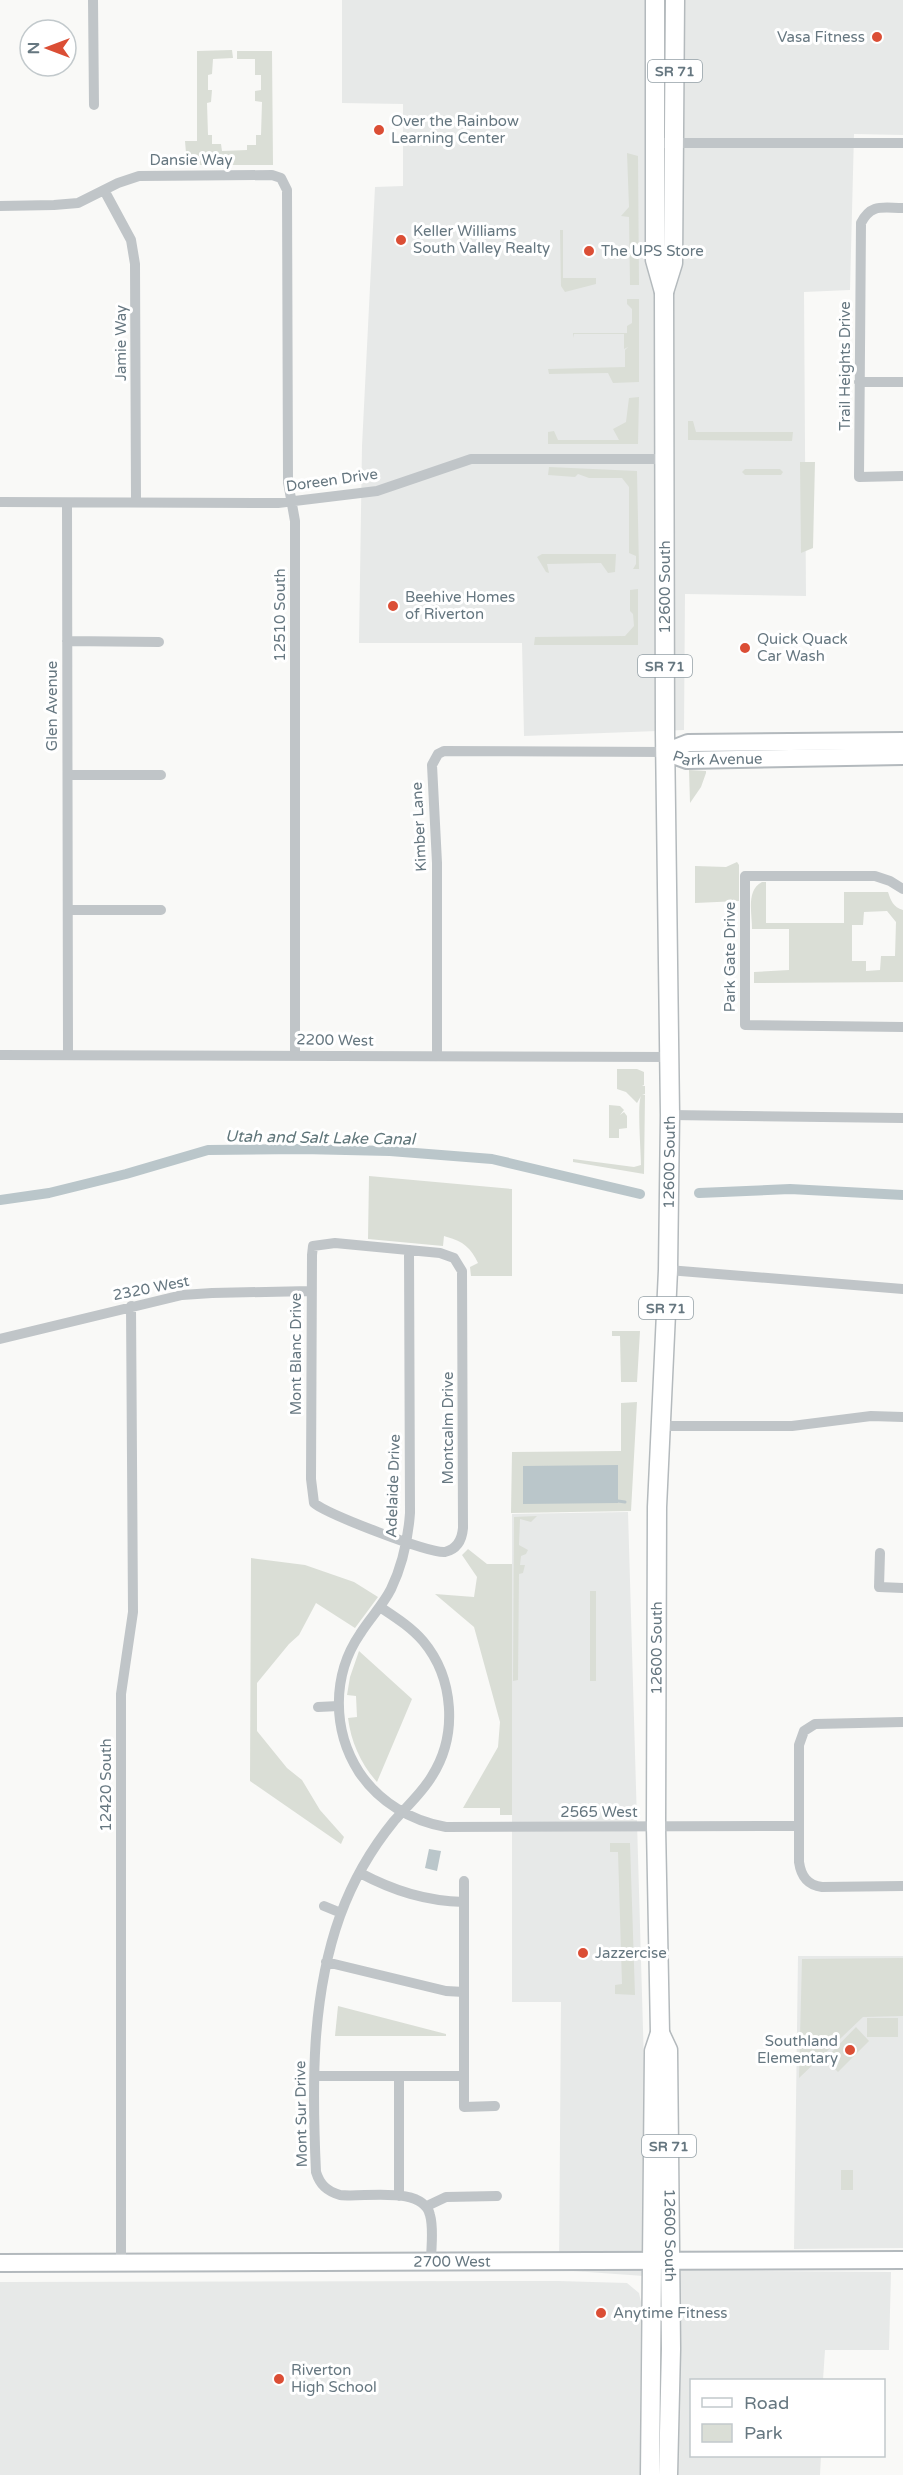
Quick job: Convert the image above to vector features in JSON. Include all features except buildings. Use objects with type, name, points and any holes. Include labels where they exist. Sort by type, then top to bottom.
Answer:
[{"type":"main road","name":"12600 South","points":[[650,2475],[662,2261],[668,2050],[660,2033],[656,1827],[657,1507],[668,1270],[670,1115],[665,752],[664,292],[655,260],[655,0]]},
{"type":"main road","name":"12600 South","points":[[664,292],[673,263],[675,0]]},
{"type":"main road","name":"Park Avenue","points":[[665,752],[687,742],[903,741]]},
{"type":"main road","name":"Park Avenue","points":[[665,752],[687,760],[903,756]]},
{"type":"main road","name":"2700 West","points":[[0,2263],[903,2260]]},
{"type":"main road","name":"12600 South","points":[[662,2261],[668,2475]]},
{"type":"street","points":[[93,0],[94,105]]},
{"type":"street","points":[[656,143],[903,143]]},
{"type":"street","name":"Dansie Way","points":[[0,206],[66,205],[89,199],[128,178],[155,175],[272,175],[280,178]]},
{"type":"street","name":"12510 South","points":[[280,178],[287,190],[288,482],[295,521],[295,1055]]},
{"type":"street","name":"Jamie Way","points":[[104,190],[131,240],[135,264],[136,503]]},
{"type":"street","name":"Trail Heights Drive","points":[[903,208],[873,208],[866,213],[861,223],[859,477],[903,476]]},
{"type":"street","points":[[859,382],[903,382]]},
{"type":"street","name":"Doreen Drive","points":[[0,502],[278,503],[377,491],[471,459],[664,459]]},
{"type":"street","name":"Glen Avenue","points":[[67,502],[68,1055]]},
{"type":"street","points":[[67,641],[159,642]]},
{"type":"street","name":"Kimber Lane","points":[[437,1056],[437,863],[432,765],[435,758],[444,751],[665,752]]},
{"type":"street","points":[[68,775],[161,775]]},
{"type":"street","name":"Park Gate Drive","points":[[903,889],[890,881],[874,876],[745,876],[745,1025],[903,1026]]},
{"type":"street","points":[[68,910],[161,909]]},
{"type":"street","name":"2200 West","points":[[0,1055],[670,1057]]},
{"type":"street","points":[[670,1115],[903,1118]]},
{"type":"street","name":"Mont Blanc Drive","points":[[407,1542],[334,1516],[314,1503],[311,1479],[313,1245],[335,1244],[409,1250],[440,1253],[454,1258]]},
{"type":"street","name":"Adelaide Drive","points":[[403,1812],[379,1795],[353,1763],[340,1727],[339,1688],[350,1651],[380,1607],[399,1573],[407,1542],[410,1514],[409,1250]]},
{"type":"street","name":"Montcalm Drive","points":[[407,1542],[432,1551],[445,1551],[457,1545],[462,1534],[463,1276],[454,1258]]},
{"type":"street","points":[[668,1270],[903,1289]]},
{"type":"street","name":"2320 West","points":[[0,1339],[182,1295],[311,1291]]},
{"type":"street","name":"12420 South","points":[[121,2264],[121,1694],[133,1612],[131,1306]]},
{"type":"street","points":[[661,1426],[792,1426],[870,1416],[903,1417]]},
{"type":"street","points":[[880,1553],[879,1587],[903,1588]]},
{"type":"street","name":"Mont Sur Drive","points":[[380,1607],[423,1641],[442,1675],[449,1700],[449,1727],[444,1753],[432,1776],[381,1838],[360,1873],[341,1913],[326,1962],[318,2006],[315,2076],[316,2164],[321,2184],[332,2193],[416,2198],[427,2206]]},
{"type":"street","points":[[318,1707],[339,1706]]},
{"type":"street","points":[[903,1722],[823,1722],[808,1727],[799,1745],[799,1862],[804,1877],[812,1884],[822,1887],[903,1886]]},
{"type":"street","name":"2565 West","points":[[403,1812],[425,1822],[457,1827],[799,1826]]},
{"type":"street","points":[[360,1873],[399,1892],[435,1900],[464,1902]]},
{"type":"street","points":[[464,1881],[464,2107],[495,2106]]},
{"type":"street","points":[[324,1906],[341,1913]]},
{"type":"street","points":[[326,1962],[446,1991],[464,1992]]},
{"type":"street","points":[[315,2076],[464,2076]]},
{"type":"street","points":[[399,2076],[399,2196]]},
{"type":"street","points":[[431,2262],[431,2221],[427,2206],[446,2197],[497,2196]]},
{"type":"shaded area","points":[[342,0],[903,0],[903,135],[854,134],[850,290],[804,292],[806,596],[685,594],[684,730],[524,736],[522,643],[359,643],[362,446],[375,187],[403,186],[403,104],[342,103]]},
{"type":"shaded area","points":[[618,1465],[618,1503],[523,1504],[523,1466]]},
{"type":"shaded area","points":[[628,1512],[650,2270],[891,2272],[889,2350],[825,2350],[823,2379],[690,2379],[690,2457],[821,2457],[820,2475],[646,2475],[644,2276],[559,2270],[561,2002],[512,2002],[512,1514]]},
{"type":"shaded area","points":[[429,1849],[441,1851],[437,1871],[425,1868]]},
{"type":"shaded area","name":"Southland Elementary","points":[[798,1956],[903,1956],[903,2248],[794,2249]]},
{"type":"shaded area","name":"Riverton High School","points":[[558,2281],[627,2283],[639,2293],[641,2302],[640,2475],[0,2475],[0,2282]]},
{"type":"green space","points":[[232,50],[233,58],[213,59],[212,74],[208,75],[208,90],[212,90],[211,102],[207,103],[208,135],[212,135],[212,144],[221,144],[222,151],[247,150],[247,145],[256,145],[256,135],[261,135],[262,102],[255,101],[255,91],[261,90],[261,75],[255,75],[255,59],[237,59],[237,51],[272,51],[273,165],[187,165],[185,141],[197,141],[197,51]]},
{"type":"green space","points":[[627,153],[638,156],[639,285],[630,285],[629,217],[621,216],[629,207]]},
{"type":"green space","points":[[560,230],[563,230],[563,278],[596,278],[596,284],[565,292],[561,286]]},
{"type":"green space","points":[[627,299],[639,299],[639,382],[613,383],[608,373],[549,374],[548,369],[625,367],[625,350],[628,347],[624,349],[624,334],[574,334],[573,338],[573,333],[627,333],[627,326],[632,323],[632,309],[627,304]]},
{"type":"green space","points":[[639,397],[638,444],[548,444],[548,432],[554,431],[558,440],[619,440],[613,429],[626,422],[629,398]]},
{"type":"green space","points":[[688,421],[693,421],[696,432],[793,432],[792,441],[688,440]]},
{"type":"green space","points":[[800,462],[815,462],[813,548],[801,553]]},
{"type":"green space","points":[[549,467],[637,471],[639,569],[633,569],[636,556],[629,553],[629,487],[622,478],[589,478],[578,474],[575,477],[548,475]]},
{"type":"green space","points":[[745,469],[780,469],[783,472],[781,475],[745,475],[742,472]]},
{"type":"green space","points":[[542,554],[616,554],[615,572],[608,573],[601,563],[547,564],[549,573],[537,557]]},
{"type":"green space","points":[[638,589],[638,645],[534,645],[535,637],[625,636],[634,626],[633,614],[630,611],[630,590]]},
{"type":"green space","points":[[689,770],[706,771],[701,787],[690,803]]},
{"type":"green space","points":[[737,862],[739,865],[739,901],[695,903],[695,866],[726,867]]},
{"type":"green space","points":[[766,882],[766,923],[844,923],[844,892],[888,892],[893,903],[903,910],[903,982],[754,983],[754,972],[789,970],[789,929],[752,929],[751,903],[757,886]],"holes":[[[887,911],[896,922],[895,956],[881,956],[880,970],[866,971],[866,961],[852,961],[852,925],[863,925],[864,912]]]},
{"type":"green space","points":[[617,1069],[637,1069],[644,1072],[644,1085],[642,1086],[645,1086],[645,1094],[642,1095],[645,1095],[644,1174],[573,1162],[573,1159],[634,1167],[641,1165],[639,1118],[641,1096],[637,1103],[626,1092],[617,1089]]},
{"type":"green space","points":[[609,1105],[620,1106],[624,1110],[620,1115],[624,1112],[627,1116],[627,1128],[619,1129],[619,1138],[609,1138]]},
{"type":"green space","points":[[369,1176],[512,1189],[512,1276],[471,1276],[470,1267],[478,1263],[472,1253],[462,1243],[444,1236],[443,1246],[368,1239]]},
{"type":"green space","points":[[612,1331],[640,1331],[637,1382],[621,1382],[620,1336],[612,1336]]},
{"type":"green space","points":[[637,1402],[631,1511],[511,1513],[512,1452],[621,1451],[621,1403]]},
{"type":"green space","points":[[537,1516],[531,1522],[520,1519],[519,1545],[528,1550],[521,1556],[520,1565],[525,1565],[523,1573],[519,1574],[518,1680],[513,1681],[514,1517]]},
{"type":"green space","points":[[468,1549],[487,1564],[512,1564],[512,1815],[500,1815],[500,1808],[463,1808],[498,1747],[500,1722],[474,1627],[435,1594],[474,1597],[477,1577],[462,1555]]},
{"type":"green space","points":[[251,1558],[305,1565],[354,1582],[378,1597],[355,1628],[316,1603],[299,1635],[257,1683],[257,1731],[287,1768],[302,1780],[320,1810],[344,1837],[341,1844],[250,1781]]},
{"type":"green space","points":[[590,1591],[596,1591],[596,1681],[590,1681]]},
{"type":"green space","points":[[359,1651],[412,1699],[377,1782],[366,1768],[358,1752],[348,1718],[357,1717],[356,1696],[347,1695],[350,1677]]},
{"type":"green space","points":[[610,1843],[630,1843],[635,1995],[615,1994],[615,1985],[622,1984],[618,1852],[610,1852]]},
{"type":"green space","points":[[903,1958],[903,2016],[863,2017],[799,2078],[802,1959]]},
{"type":"green space","points":[[338,2006],[446,2034],[446,2036],[335,2036]]},
{"type":"green space","points":[[867,2018],[898,2018],[898,2037],[867,2037]]},
{"type":"green space","points":[[856,2027],[869,2041],[838,2072],[825,2059]]},
{"type":"green space","points":[[841,2170],[853,2170],[853,2190],[841,2190]]},
{"type":"waterway","name":"Utah and Salt Lake Canal","points":[[0,1200],[49,1193],[208,1150],[302,1149],[390,1151],[492,1159],[640,1194]]},
{"type":"waterway","name":"Utah and Salt Lake Canal","points":[[699,1193],[790,1189],[903,1195]]},
{"type":"waterway","points":[[618,1501],[625,1502]]},
{"type":"place","name":"Vasa Fitness","points":[[877,37]]},
{"type":"place","name":"Over the Rainbow Learning Center","points":[[379,130]]},
{"type":"place","name":"Keller Williams South Valley Realty","points":[[401,240]]},
{"type":"place","name":"The UPS Store","points":[[589,251]]},
{"type":"place","name":"Beehive Homes of Riverton","points":[[393,606]]},
{"type":"place","name":"Quick Quack Car Wash","points":[[745,648]]},
{"type":"place","name":"Jazzercise","points":[[583,1953]]},
{"type":"place","name":"Southland Elementary","points":[[850,2050]]},
{"type":"place","name":"Anytime Fitness","points":[[601,2313]]},
{"type":"place","name":"Riverton High School","points":[[279,2379]]}]
